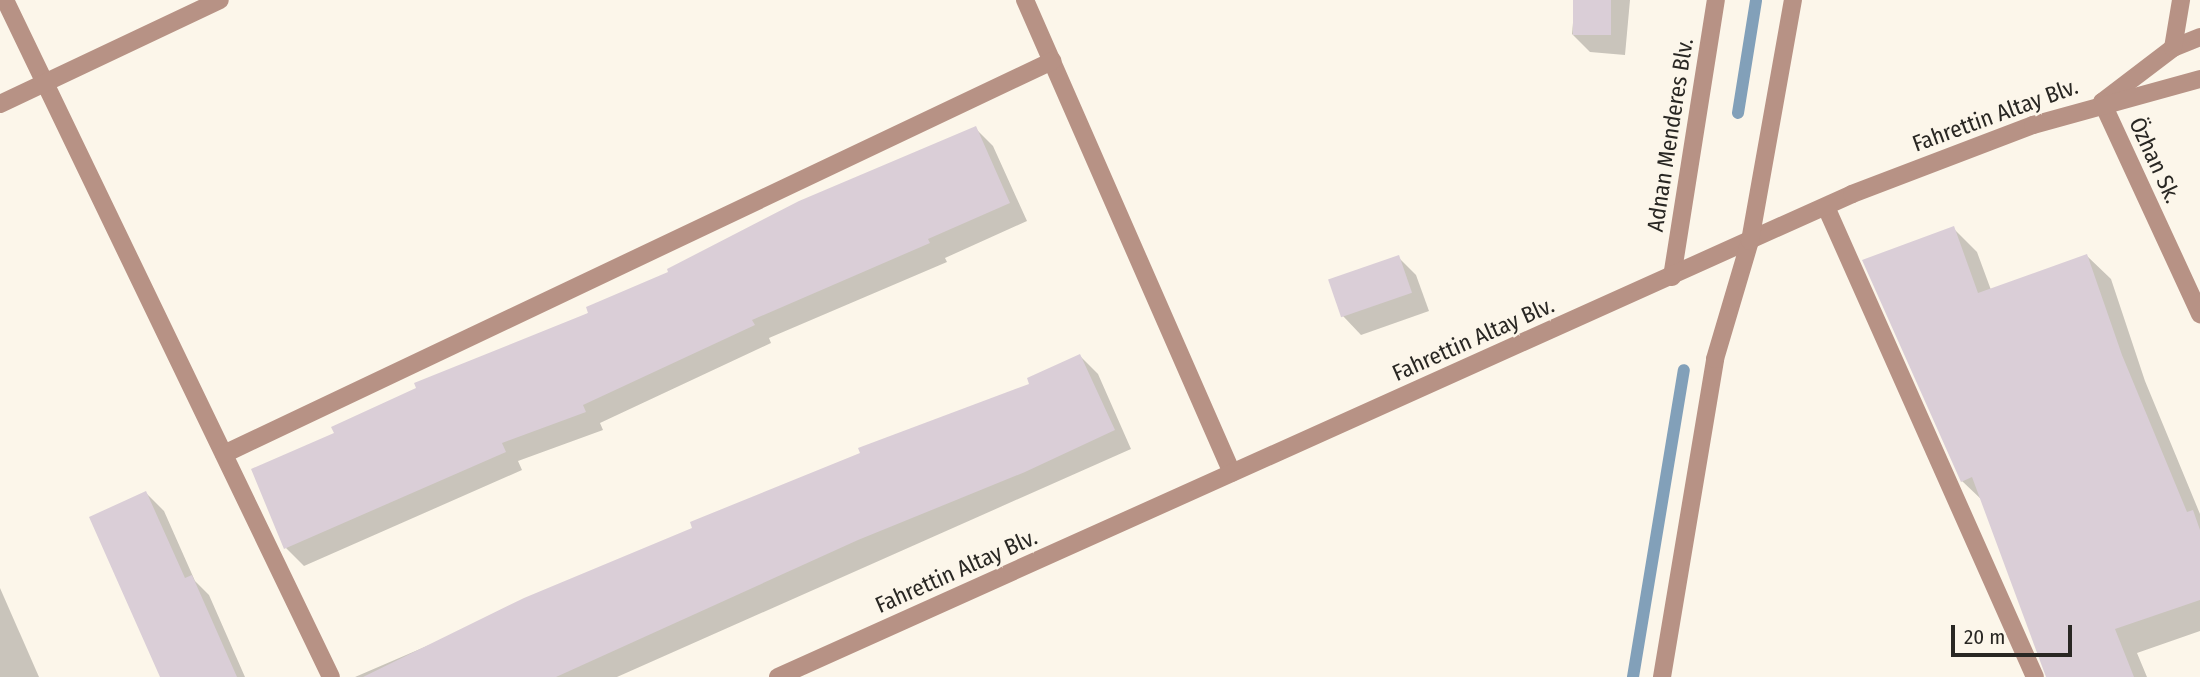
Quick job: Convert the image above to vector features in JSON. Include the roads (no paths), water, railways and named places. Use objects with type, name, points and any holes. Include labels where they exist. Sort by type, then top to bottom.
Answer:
[{"type":"street","points":[[5,0],[331,677]]},
{"type":"street","points":[[0,104],[219,0]]},
{"type":"street","points":[[1025,0],[1232,473]]},
{"type":"street","name":"Adnan Menderes Blv.","points":[[1672,278],[1716,0]]},
{"type":"street","points":[[1662,677],[1715,359],[1750,241],[1793,0]]},
{"type":"street","points":[[2173,48],[2181,0]]},
{"type":"street","points":[[2102,102],[2173,48],[2200,37]]},
{"type":"street","points":[[224,454],[1052,61]]},
{"type":"street","name":"Fahrettin Altay Blv.","points":[[778,677],[1826,207],[2102,102],[2200,79]]},
{"type":"street","name":"Özhan Sk.","points":[[2102,102],[2200,314]]},
{"type":"street","points":[[1826,207],[2035,677]]},
{"type":"waterway","points":[[1738,113],[1756,0]]},
{"type":"waterway","points":[[1633,677],[1684,370]]}]
